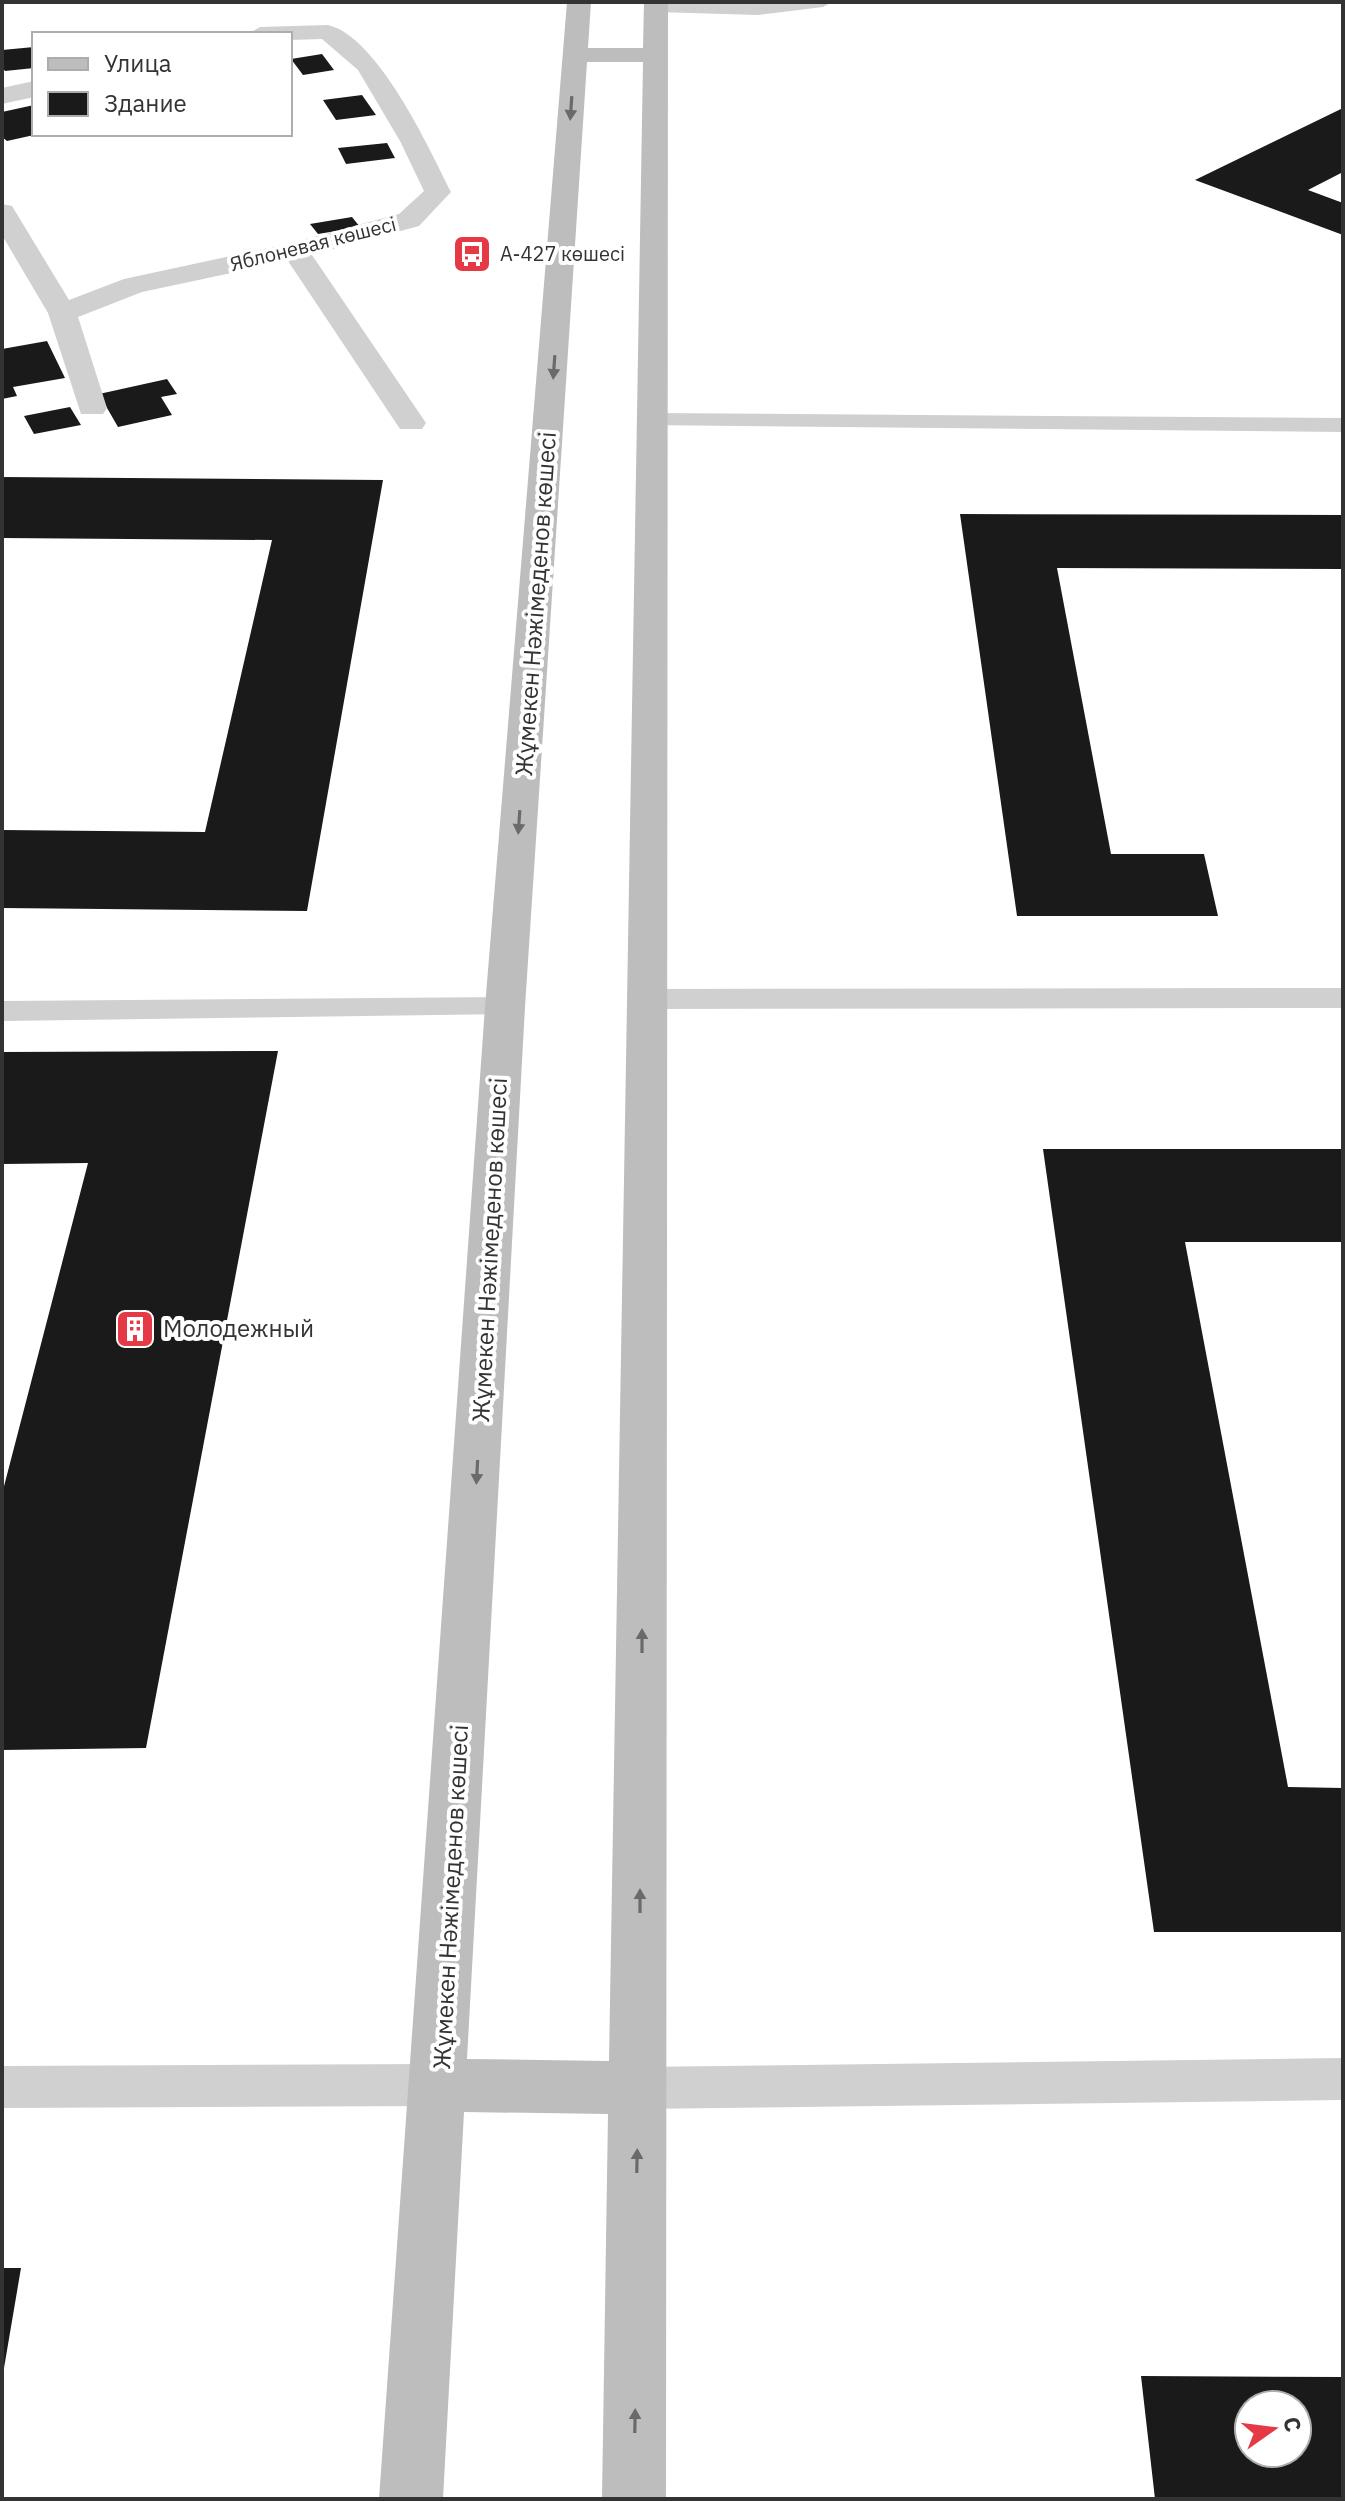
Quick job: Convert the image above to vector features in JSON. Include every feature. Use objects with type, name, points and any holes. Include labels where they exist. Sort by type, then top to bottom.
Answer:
[{"type":"main road","name":"Жұмекен Нәжімеденов көшесі","points":[[411,2499],[505,1007],[579,2]]},
{"type":"main road","points":[[634,2499],[656,5]]},
{"type":"main road","points":[[575,55],[655,55]]},
{"type":"main road","points":[[439,2085],[638,2088]]},
{"type":"street","name":"Яблоневая көшесі","points":[[62,313],[134,285],[295,251],[409,220],[438,192],[413,141],[368,66],[328,32],[292,33]]},
{"type":"street","points":[[2,96],[32,89]]},
{"type":"street","points":[[2,212],[30,264],[62,313],[92,408]]},
{"type":"street","points":[[295,251],[411,423]]},
{"type":"street","points":[[2,272],[30,264]]},
{"type":"lane","points":[[656,5],[758,10],[823,2]]},
{"type":"lane","points":[[653,420],[1343,425]]},
{"type":"lane","points":[[647,999],[1343,998]]},
{"type":"lane","points":[[2,1011],[505,1007]]},
{"type":"lane","points":[[638,2088],[1343,2079]]},
{"type":"lane","points":[[2,2087],[439,2085]]},
{"type":"building","points":[[32,47],[32,68],[5,71],[2,67],[2,50]]},
{"type":"building","points":[[322,54],[334,70],[303,75],[292,59]]},
{"type":"building","points":[[362,95],[376,115],[336,120],[323,100]]},
{"type":"building","points":[[32,105],[32,135],[7,141],[2,137],[2,112]]},
{"type":"building","points":[[1343,108],[1343,172],[1308,190],[1343,203],[1343,235],[1195,180]]},
{"type":"building","points":[[387,143],[395,158],[346,164],[338,148]]},
{"type":"building","points":[[352,217],[360,227],[318,234],[310,224]]},
{"type":"building","points":[[47,341],[65,378],[13,387],[17,396],[2,399],[2,349]]},
{"type":"building","points":[[167,379],[177,394],[161,397],[172,415],[118,427],[99,394]]},
{"type":"building","points":[[70,407],[81,425],[34,434],[24,416]]},
{"type":"building","points":[[2,477],[383,480],[307,911],[2,908],[2,830],[205,832],[272,540],[2,538]]},
{"type":"building","points":[[960,514],[1343,515],[1343,569],[1057,568],[1111,854],[1204,854],[1218,916],[1017,916]]},
{"type":"building","name":"Молодежный","points":[[278,1051],[146,1748],[2,1750],[2,1494],[88,1163],[2,1164],[2,1052]]},
{"type":"building","points":[[1043,1149],[1343,1149],[1343,1242],[1185,1242],[1288,1787],[1343,1788],[1343,1932],[1154,1932]]},
{"type":"building","points":[[2,2268],[21,2268],[4,2368],[2,2368]]},
{"type":"building","points":[[1141,2376],[1343,2377],[1343,2499],[1155,2499]]},
{"type":"place","name":"A-427 көшесі","points":[[472,254]]},
{"type":"place","name":"Молодежный","points":[[135,1329]]}]
